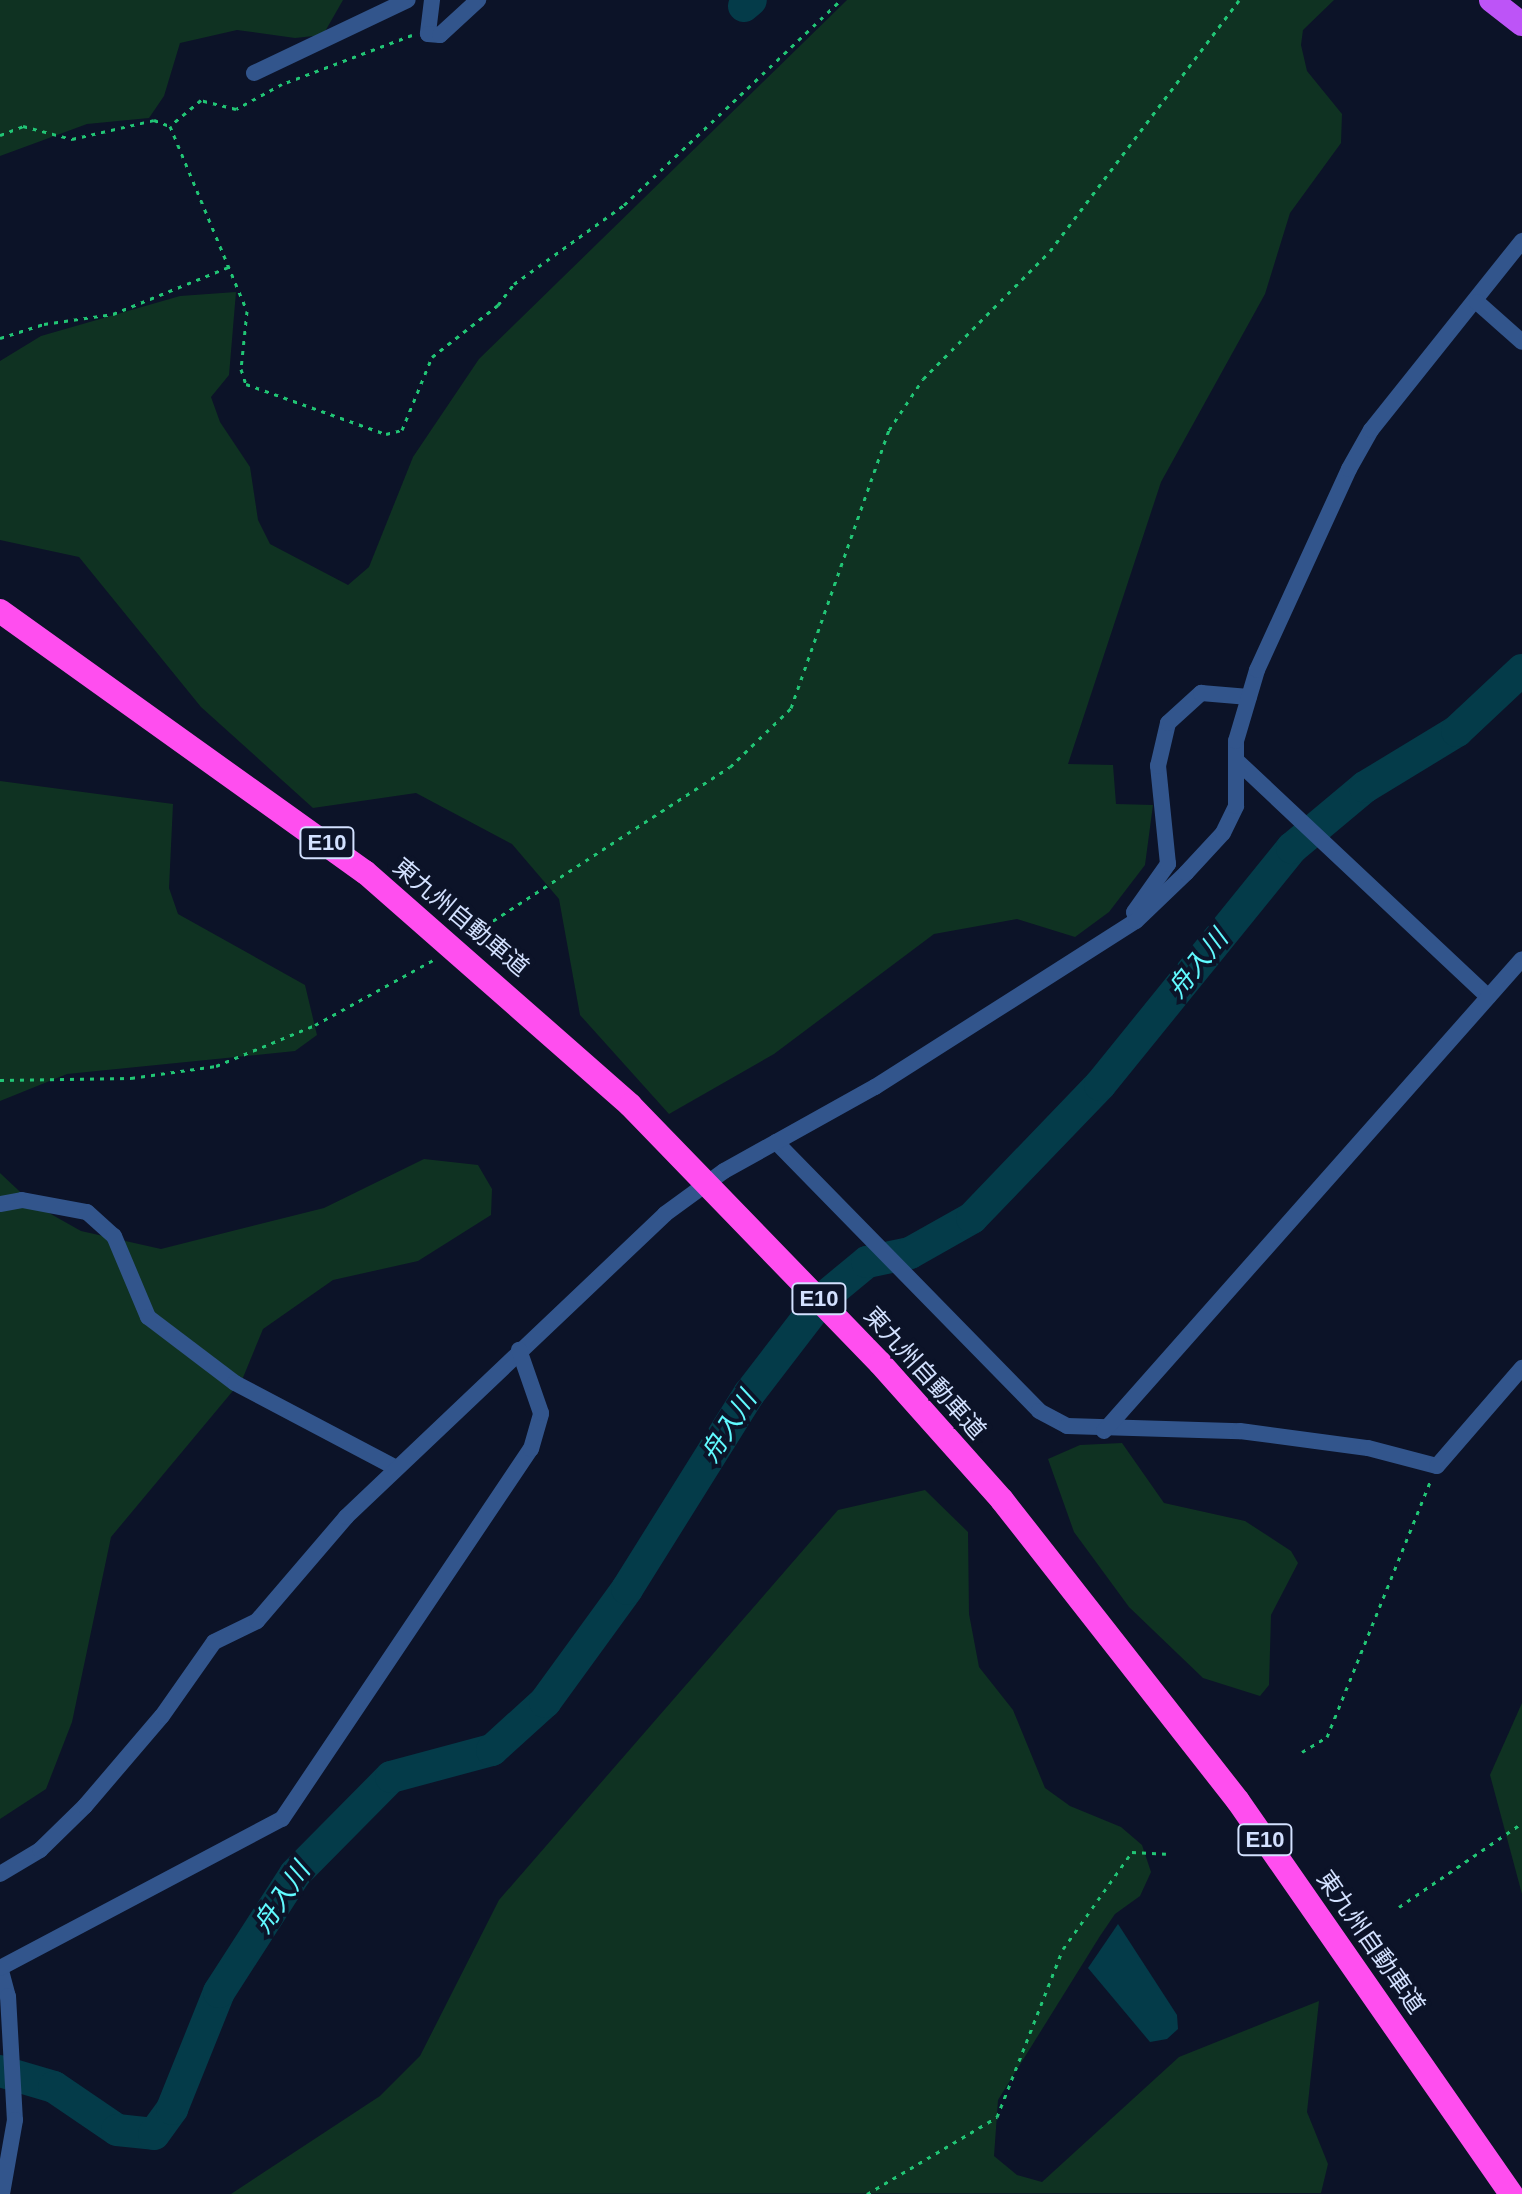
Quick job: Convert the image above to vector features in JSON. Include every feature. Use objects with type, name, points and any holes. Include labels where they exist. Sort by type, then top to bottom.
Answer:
[{"type":"highway","points":[[1491,0],[1522,24]]},
{"type":"highway","name":"東九州自動車道","points":[[0,611],[365,872],[630,1105],[880,1363],[1002,1500],[1238,1801],[1511,2194]]},
{"type":"street","points":[[254,73],[408,0]]},
{"type":"street","points":[[432,0],[428,34],[440,35],[478,0]]},
{"type":"street","points":[[0,1874],[40,1850],[85,1806],[162,1716],[214,1642],[257,1621],[396,1468],[665,1214],[776,1142],[1136,921],[1223,833],[1236,806],[1236,760],[1249,697],[1356,456],[1522,241]]},
{"type":"street","points":[[1477,302],[1522,342]]},
{"type":"street","points":[[1136,921],[1134,912],[1168,864],[1158,766],[1168,723],[1201,693],[1249,697]]},
{"type":"street","points":[[1236,760],[1488,997]]},
{"type":"street","points":[[1104,1431],[1522,959]]},
{"type":"street","points":[[776,1142],[1039,1411],[1067,1426],[1104,1431],[1240,1431],[1368,1448],[1437,1466],[1522,1368]]},
{"type":"street","points":[[0,1204],[22,1200],[87,1212],[114,1236],[148,1317],[235,1383],[396,1468]]},
{"type":"street","points":[[2,2194],[15,2120],[0,1967],[282,1819],[531,1449],[541,1413],[519,1350]]},
{"type":"path","points":[[0,135],[23,126],[72,139],[154,120],[170,126],[231,266],[247,311],[241,369],[246,384],[386,434],[402,430],[432,357],[498,305],[514,284],[624,205],[841,0]]},
{"type":"path","points":[[465,939],[730,767],[791,708],[889,430],[923,379],[1050,251],[1239,0]]},
{"type":"path","points":[[170,126],[201,100],[236,109],[403,36],[428,34]]},
{"type":"path","points":[[0,338],[113,314],[231,266]]},
{"type":"path","points":[[0,1080],[131,1078],[216,1066],[315,1025],[441,956]]},
{"type":"path","points":[[1302,1752],[1327,1737],[1437,1466]]},
{"type":"path","points":[[1399,1907],[1522,1823]]},
{"type":"path","points":[[867,2194],[997,2117],[1063,1949],[1132,1852],[1166,1854]]},
{"type":"green space","points":[[0,0],[343,0],[323,35],[295,38],[237,30],[180,43],[164,96],[149,118],[87,124],[0,156]]},
{"type":"green space","points":[[847,0],[1334,0],[1303,30],[1301,45],[1307,71],[1342,114],[1341,143],[1290,213],[1265,294],[1161,482],[1068,764],[1113,765],[1116,804],[1153,805],[1145,865],[1109,912],[1075,937],[1017,919],[934,934],[774,1054],[669,1114],[580,1015],[559,899],[512,844],[416,793],[313,808],[201,707],[79,557],[0,540],[0,361],[41,336],[180,296],[236,292],[229,375],[211,397],[220,422],[250,467],[258,520],[270,544],[348,585],[369,567],[413,457],[479,359]]},
{"type":"green space","points":[[0,781],[173,804],[169,888],[178,914],[305,985],[317,1035],[295,1051],[67,1074],[0,1101]]},
{"type":"green space","points":[[424,1159],[478,1165],[492,1189],[491,1215],[418,1261],[333,1280],[263,1329],[242,1380],[111,1537],[72,1722],[46,1789],[0,1819],[0,1173],[33,1204],[81,1231],[161,1249],[324,1208]]},
{"type":"green space","points":[[1122,1443],[1164,1503],[1245,1521],[1291,1551],[1298,1563],[1271,1615],[1269,1685],[1260,1696],[1203,1678],[1129,1607],[1074,1532],[1048,1459],[1080,1445]]},
{"type":"green space","points":[[925,1490],[968,1532],[969,1614],[979,1667],[1013,1710],[1045,1788],[1070,1806],[1121,1827],[1142,1845],[1151,1872],[1140,1896],[1115,1914],[1100,1936],[998,2100],[994,2156],[1017,2175],[1042,2182],[1179,2057],[1319,2001],[1307,2112],[1328,2164],[1321,2193],[231,2194],[380,2096],[420,2056],[499,1900],[838,1510]]},
{"type":"green space","points":[[1522,1703],[1522,1894],[1490,1775]]},
{"type":"water","points":[[1118,1924],[1177,2015],[1178,2029],[1167,2039],[1150,2042],[1088,1968]]},
{"type":"waterway","points":[[744,6],[751,0]]},
{"type":"waterway","name":"舟入川","points":[[0,2071],[54,2087],[117,2130],[154,2134],[172,2109],[219,1992],[295,1874],[391,1777],[492,1750],[545,1702],[627,1589],[749,1394],[821,1300],[867,1262],[910,1253],[972,1218],[1100,1085],[1292,848],[1365,787],[1457,731],[1522,670]]}]
